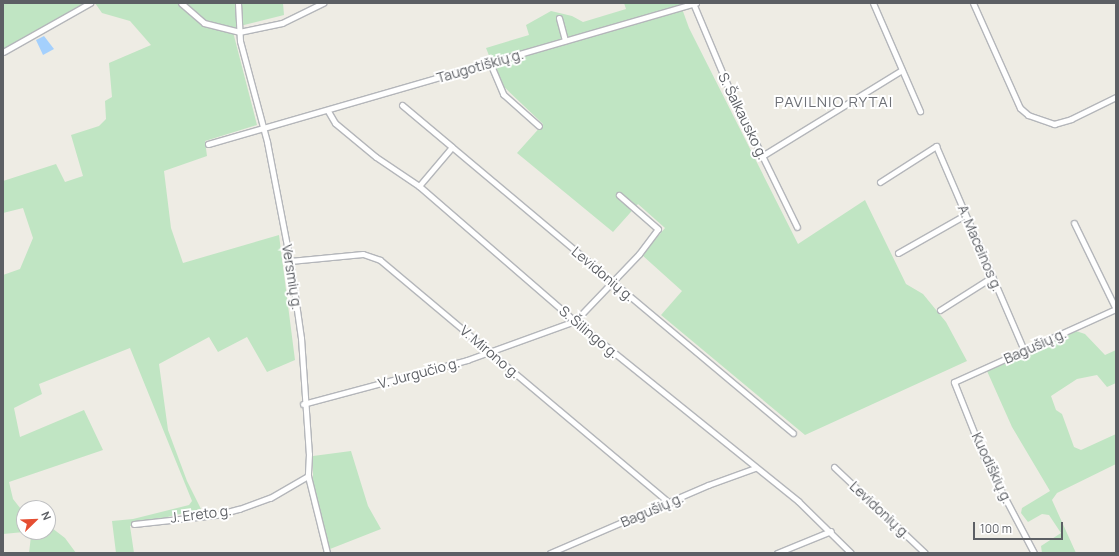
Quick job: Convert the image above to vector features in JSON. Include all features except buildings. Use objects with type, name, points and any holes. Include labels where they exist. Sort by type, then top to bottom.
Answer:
[{"type":"street","points":[[3,52],[90,3]]},
{"type":"street","points":[[181,3],[204,23],[239,32],[282,23],[323,3]]},
{"type":"street","name":"Versmių g.","points":[[238,3],[239,32],[264,129],[290,261],[298,312],[309,454],[308,476],[327,553]]},
{"type":"street","name":"Taugotiškių g.","points":[[208,144],[328,111],[694,3]]},
{"type":"street","name":"S. Šalkausko g.","points":[[694,3],[762,156],[797,227]]},
{"type":"street","points":[[873,3],[920,111]]},
{"type":"street","points":[[973,3],[1020,108],[1033,118],[1054,124],[1071,119],[1116,98]]},
{"type":"street","points":[[559,18],[565,40]]},
{"type":"street","points":[[490,63],[503,94],[539,126]]},
{"type":"street","points":[[762,156],[902,70]]},
{"type":"street","name":"Levidonių g.","points":[[402,105],[793,433]]},
{"type":"street","name":"S. Šilingo g.","points":[[328,111],[335,123],[376,157],[419,186],[575,321],[831,531],[851,553]]},
{"type":"street","name":"A. Maceinos g.","points":[[880,182],[936,146],[1024,350]]},
{"type":"street","points":[[419,186],[452,147]]},
{"type":"street","name":"V. Jurgučio g.","points":[[304,404],[489,352],[575,321],[639,254],[658,230],[619,195]]},
{"type":"street","points":[[898,253],[965,215]]},
{"type":"street","points":[[1074,223],[1116,309]]},
{"type":"street","name":"V. Mirono g.","points":[[290,261],[363,254],[373,256],[388,265],[489,352],[670,503]]},
{"type":"street","points":[[940,310],[992,277]]},
{"type":"street","name":"Bagušių g.","points":[[954,382],[1116,309]]},
{"type":"street","name":"Kuodiškių g.","points":[[954,382],[985,460],[1034,553]]},
{"type":"street","name":"Levidonių g.","points":[[834,467],[925,553]]},
{"type":"street","name":"Bagušių g.","points":[[550,553],[670,503],[708,485],[755,468]]},
{"type":"street","name":"J. Ereto g.","points":[[134,524],[216,515],[239,509],[270,498],[308,476]]},
{"type":"street","points":[[777,553],[831,531]]},
{"type":"green space","points":[[3,3],[93,3],[3,54]]},
{"type":"green space","points":[[95,3],[283,3],[284,15],[232,28],[257,125],[205,141],[207,156],[164,171],[171,228],[183,263],[279,235],[295,360],[267,372],[247,337],[218,352],[209,337],[159,364],[168,430],[187,481],[201,509],[130,526],[134,553],[116,553],[112,521],[133,519],[189,505],[192,501],[130,348],[39,384],[42,394],[14,408],[20,437],[84,410],[103,450],[9,482],[13,499],[16,503],[16,533],[3,534],[3,275],[20,269],[33,238],[23,208],[3,213],[3,181],[56,164],[65,182],[83,176],[71,135],[99,126],[106,119],[105,101],[112,97],[109,63],[151,45],[130,21],[102,13]]},
{"type":"green space","points":[[624,3],[680,3],[689,28],[798,244],[865,200],[906,284],[923,294],[946,322],[967,361],[805,435],[661,315],[682,291],[642,255],[665,228],[638,204],[613,232],[517,153],[543,124],[500,83],[486,48],[529,35],[526,25],[551,11],[572,16],[583,22],[626,9]]},
{"type":"green space","points":[[1076,331],[1085,334],[1105,355],[1116,350],[1116,383],[1107,387],[1097,375],[1077,379],[1051,396],[1056,410],[1062,414],[1074,447],[1081,450],[1116,434],[1116,464],[1057,493],[1052,500],[1076,553],[1042,553],[1041,546],[1061,533],[1049,515],[1042,514],[1028,522],[1021,513],[1022,508],[1050,491],[1012,427],[987,371],[988,368]]},
{"type":"green space","points":[[351,451],[368,506],[381,529],[330,549],[313,487],[313,456]]},
{"type":"green space","points":[[56,531],[65,538],[76,553],[29,553],[31,540],[56,540]]},
{"type":"water","points":[[44,36],[54,49],[43,55],[36,40]]},
{"type":"district","name":"PAVILNIO RYTAI","points":[[834,102]]}]
